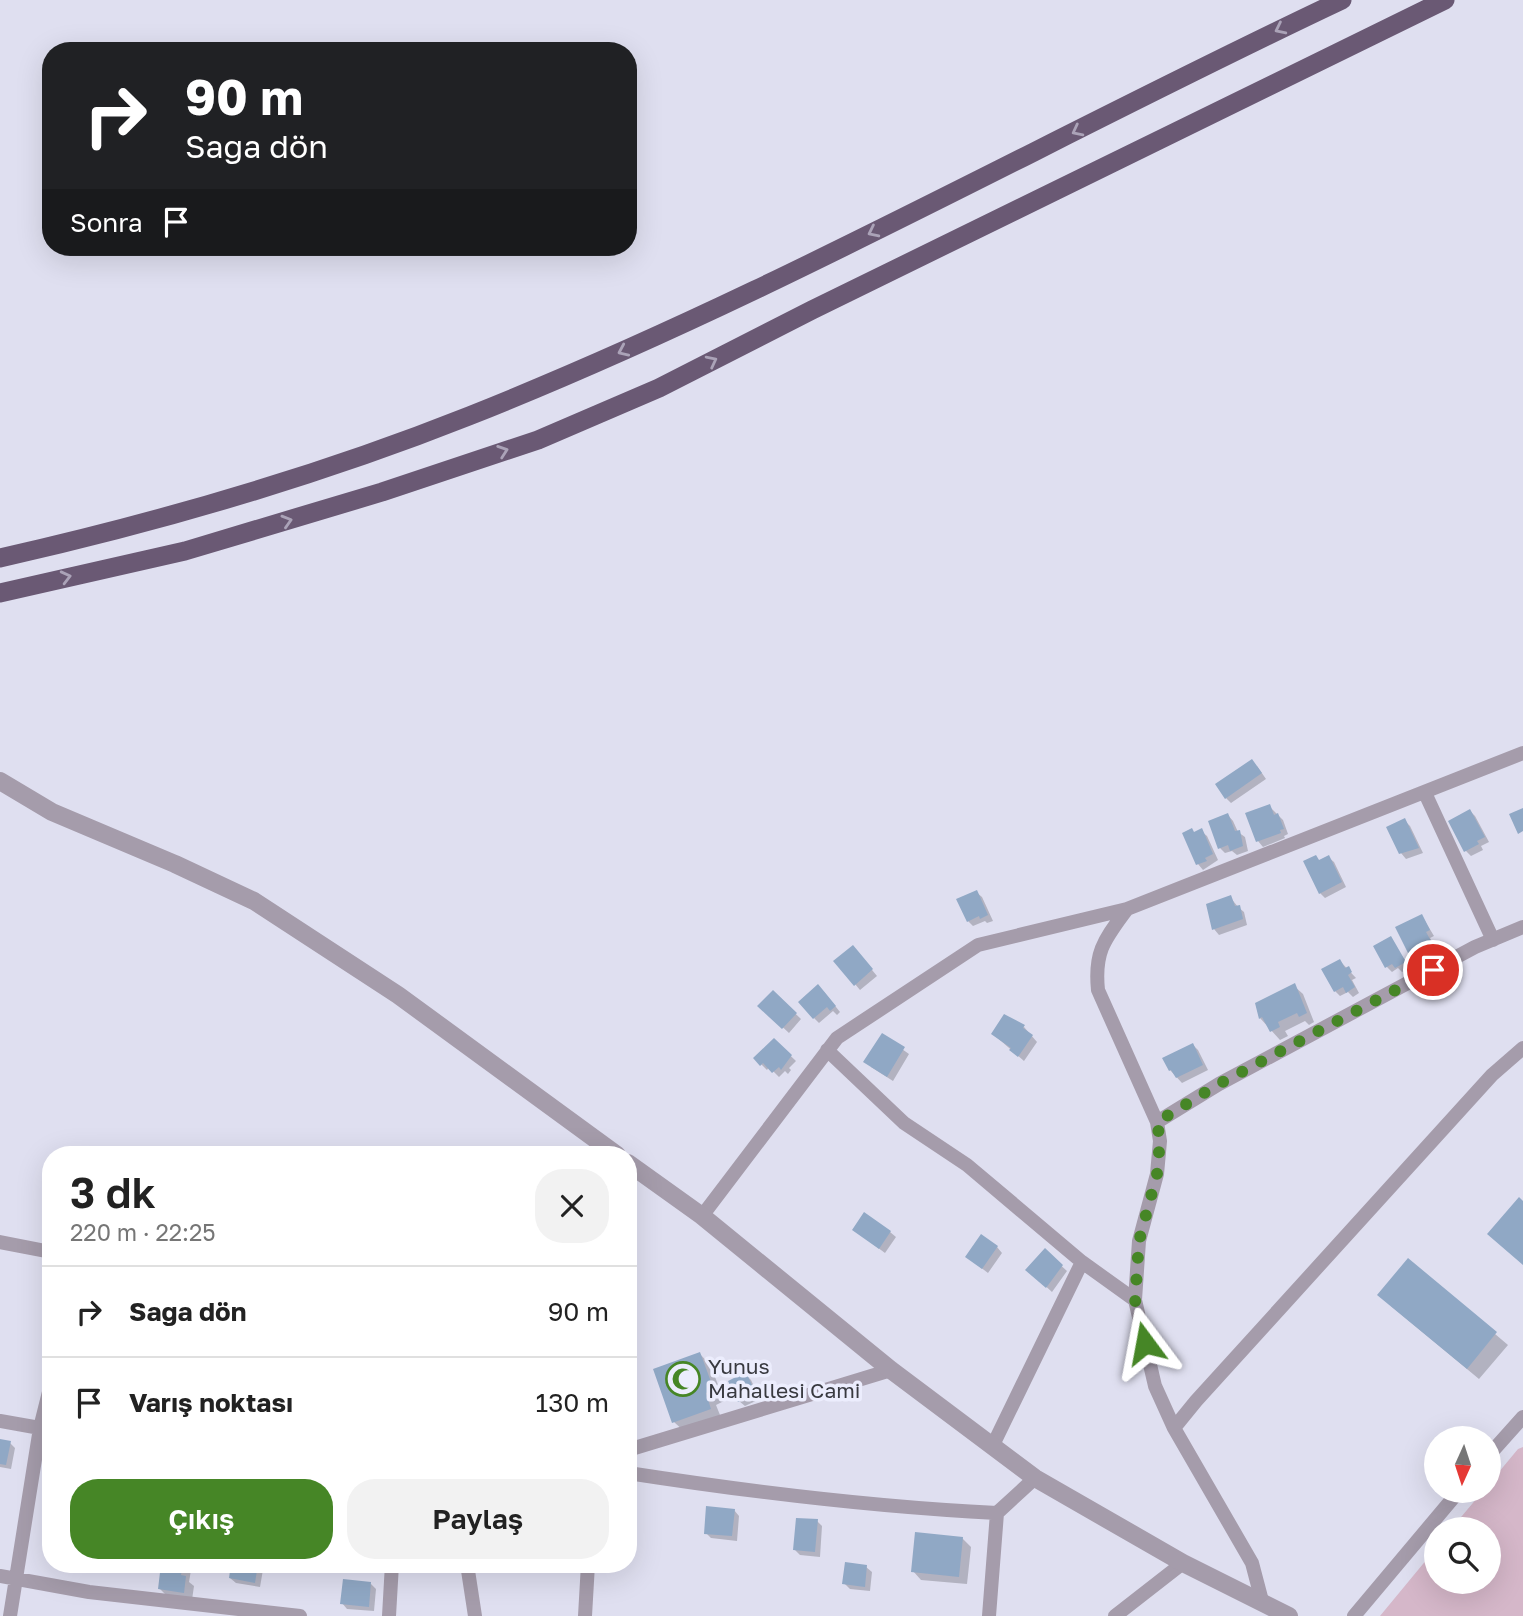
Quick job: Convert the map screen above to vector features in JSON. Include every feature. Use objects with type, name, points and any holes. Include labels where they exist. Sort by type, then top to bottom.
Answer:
[{"type":"highway","points":[[0,558],[169,516],[370,454],[471,416],[629,348],[816,261],[1342,0]]},
{"type":"highway","points":[[0,593],[186,551],[382,492],[538,440],[659,388],[812,310],[1445,0]]},
{"type":"street","points":[[702,1216],[836,1038],[978,945],[1127,909],[1523,753]]},
{"type":"street","points":[[0,781],[52,812],[254,901],[398,995],[605,1146]]},
{"type":"street","points":[[1425,793],[1493,940]]},
{"type":"street","points":[[1127,909],[1100,948],[1096,969],[1098,990],[1157,1122],[1160,1141],[1157,1174],[1139,1241],[1135,1300],[1155,1386],[1174,1428],[1252,1563],[1262,1601]]},
{"type":"street","points":[[1157,1122],[1219,1084],[1475,947],[1523,927]]},
{"type":"street","points":[[1174,1428],[1492,1075],[1523,1048]]},
{"type":"street","points":[[827,1050],[904,1123],[967,1165],[1082,1262],[1135,1300]]},
{"type":"street","points":[[637,1169],[702,1216],[891,1370],[1035,1478],[1183,1563],[1289,1616]]},
{"type":"street","points":[[0,1242],[42,1250]]},
{"type":"street","points":[[993,1445],[1082,1262]]},
{"type":"street","points":[[637,1447],[891,1370]]},
{"type":"street","points":[[1502,1440],[1523,1417]]},
{"type":"street","points":[[0,1421],[42,1428]]},
{"type":"street","points":[[10,1616],[42,1445]]},
{"type":"street","points":[[637,1474],[830,1500],[918,1509],[997,1513]]},
{"type":"street","points":[[989,1616],[997,1513],[1035,1478]]},
{"type":"street","points":[[1354,1616],[1449,1503]]},
{"type":"street","points":[[1115,1616],[1183,1563]]},
{"type":"street","points":[[389,1616],[391,1573]]},
{"type":"street","points":[[468,1573],[475,1616]]},
{"type":"street","points":[[585,1616],[587,1573]]},
{"type":"street","points":[[0,1576],[222,1611],[300,1616]]},
{"type":"shaded area","points":[[1523,1447],[1523,1616],[1380,1616],[1424,1563],[1424,1594],[1501,1594],[1501,1517],[1461,1517],[1473,1503],[1502,1503],[1502,1468],[1518,1449]]},
{"type":"building","points":[[1252,759],[1262,773],[1225,799],[1215,784]]},
{"type":"building","points":[[1270,804],[1274,815],[1278,813],[1284,829],[1280,830],[1281,833],[1256,842],[1245,813]]},
{"type":"building","points":[[1523,808],[1523,831],[1518,834],[1509,814]]},
{"type":"building","points":[[1470,809],[1485,837],[1477,841],[1479,844],[1464,852],[1448,821]]},
{"type":"building","points":[[1228,813],[1235,831],[1240,830],[1243,846],[1230,851],[1228,845],[1218,849],[1208,821]]},
{"type":"building","points":[[1405,818],[1419,848],[1399,854],[1386,827]]},
{"type":"building","points":[[1192,828],[1194,832],[1202,828],[1213,854],[1205,858],[1207,861],[1196,865],[1182,833]]},
{"type":"building","points":[[1316,855],[1319,860],[1329,855],[1342,882],[1319,894],[1303,861]]},
{"type":"building","points":[[977,890],[988,915],[967,922],[956,899]]},
{"type":"building","points":[[1231,895],[1235,906],[1240,905],[1243,919],[1212,930],[1206,904]]},
{"type":"building","points":[[1422,914],[1430,930],[1426,932],[1431,941],[1418,948],[1421,952],[1410,957],[1395,927]]},
{"type":"building","points":[[1391,936],[1406,962],[1395,968],[1392,964],[1385,968],[1373,946]]},
{"type":"building","points":[[853,945],[873,969],[854,986],[833,961]]},
{"type":"building","points":[[1340,959],[1345,968],[1349,966],[1352,972],[1348,975],[1355,987],[1346,993],[1343,987],[1334,992],[1321,969]]},
{"type":"building","points":[[1295,983],[1307,1013],[1299,1017],[1297,1013],[1278,1022],[1280,1027],[1270,1032],[1262,1017],[1259,1019],[1255,1003]]},
{"type":"building","points":[[818,984],[836,1006],[830,1011],[827,1007],[813,1019],[798,1002]]},
{"type":"building","points":[[773,990],[797,1013],[782,1029],[757,1006]]},
{"type":"building","points":[[1004,1014],[1025,1025],[1023,1028],[1033,1035],[1018,1057],[1009,1050],[1011,1048],[991,1034]]},
{"type":"building","points":[[882,1033],[905,1047],[887,1077],[863,1062]]},
{"type":"building","points":[[774,1038],[792,1055],[781,1070],[779,1067],[772,1073],[763,1063],[760,1066],[753,1058]]},
{"type":"building","points":[[1193,1043],[1203,1065],[1176,1078],[1162,1058]]},
{"type":"building","points":[[1519,1197],[1523,1201],[1523,1265],[1487,1234]]},
{"type":"building","points":[[864,1212],[891,1231],[879,1249],[852,1230]]},
{"type":"building","points":[[981,1234],[998,1246],[982,1269],[965,1257]]},
{"type":"building","points":[[1045,1248],[1063,1265],[1046,1288],[1025,1270]]},
{"type":"building","points":[[1408,1258],[1497,1332],[1467,1369],[1377,1295]]},
{"type":"building","name":"Yunus Mahallesi Cami","points":[[700,1352],[714,1390],[706,1393],[711,1409],[672,1423],[653,1369]]},
{"type":"building","points":[[746,1372],[756,1394],[738,1402],[728,1381]]},
{"type":"building","points":[[0,1439],[11,1441],[6,1465],[0,1464]]},
{"type":"building","points":[[706,1506],[735,1509],[732,1536],[704,1534]]},
{"type":"building","points":[[796,1518],[818,1519],[815,1552],[793,1550]]},
{"type":"building","points":[[915,1532],[963,1537],[959,1577],[911,1572]]},
{"type":"building","points":[[845,1562],[867,1565],[865,1587],[842,1584]]},
{"type":"building","points":[[160,1573],[181,1573],[186,1576],[184,1593],[158,1589]]},
{"type":"building","points":[[230,1573],[257,1573],[255,1583],[229,1578]]},
{"type":"building","points":[[343,1579],[371,1582],[369,1607],[340,1604]]},
{"type":"place","name":"Yunus Mahallesi Cami","points":[[683,1379]]},
{"type":"route","points":[[1145,1343],[1135,1300],[1139,1241],[1157,1174],[1160,1141],[1157,1122],[1219,1084],[1433,970]]}]
